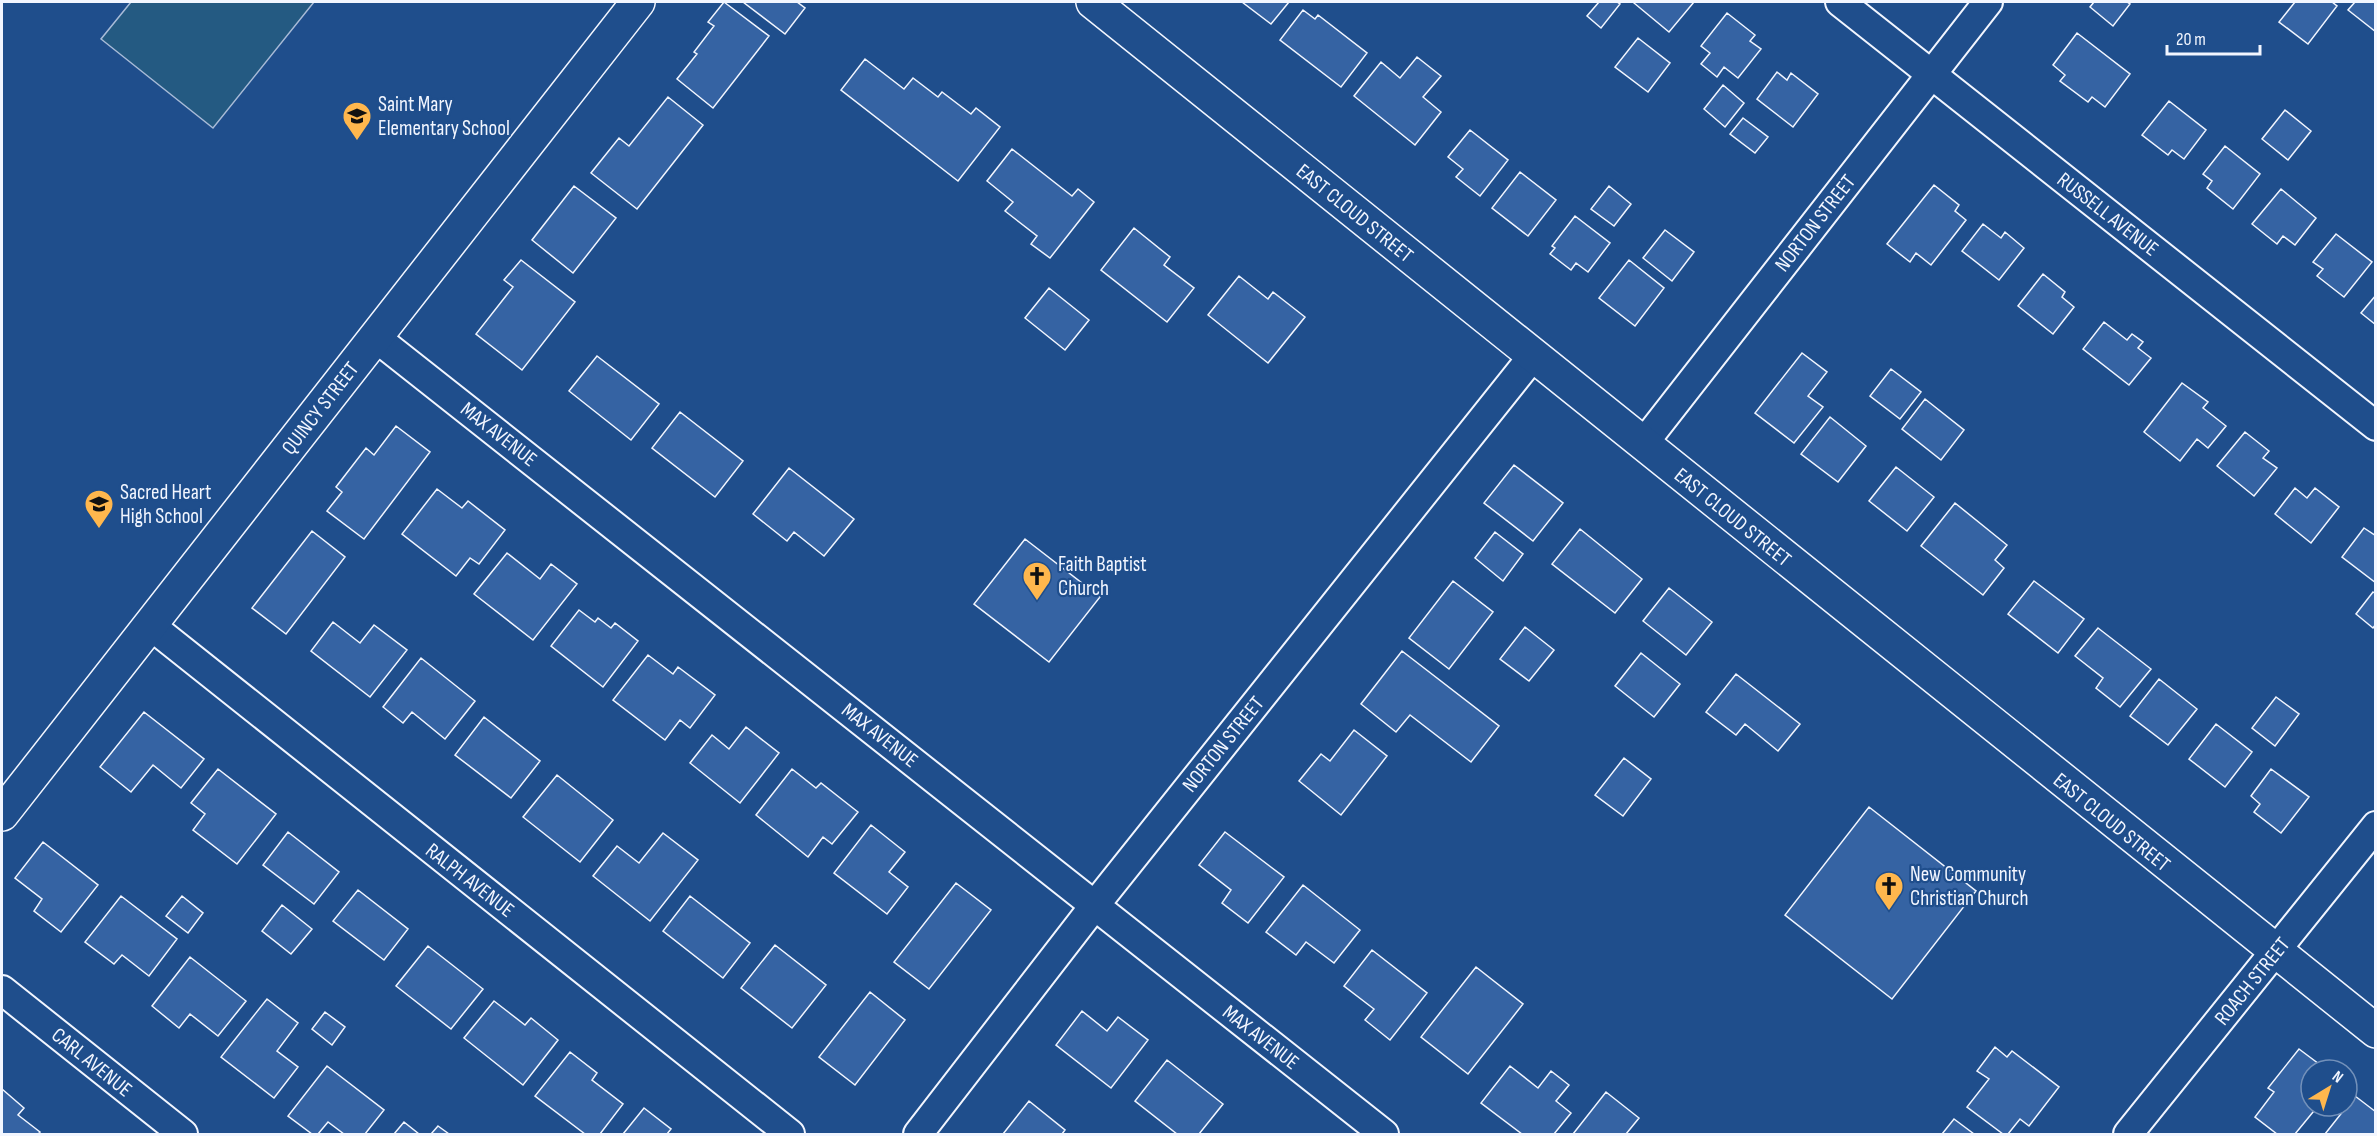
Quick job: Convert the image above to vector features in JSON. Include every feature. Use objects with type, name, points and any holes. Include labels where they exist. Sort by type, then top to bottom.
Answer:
[{"type":"main road","name":"QUINCY STREET","points":[[2,814],[638,2]]},
{"type":"main road","name":"EAST CLOUD STREET","points":[[1092,2],[2275,953],[2376,1031]]},
{"type":"street","name":"RUSSELL AVENUE","points":[[1840,2],[2376,426]]},
{"type":"street","name":"NORTON STREET","points":[[1643,444],[1988,2]]},
{"type":"street","name":"MAX AVENUE","points":[[375,337],[1384,1134]]},
{"type":"street","name":"NORTON STREET","points":[[918,1134],[1095,905],[1533,356]]},
{"type":"street","name":"RALPH AVENUE","points":[[150,625],[790,1134]]},
{"type":"street","name":"ROACH STREET","points":[[2128,1134],[2376,826]]},
{"type":"street","name":"CARL AVENUE","points":[[2,990],[183,1134]]},
{"type":"shaded area","points":[[131,2],[314,2],[213,128],[101,39]]},
{"type":"building","points":[[724,2],[769,36],[713,108],[677,79],[697,54],[694,52],[714,26],[708,22]]},
{"type":"building","points":[[743,2],[797,2],[805,8],[785,34]]},
{"type":"building","points":[[1242,2],[1289,2],[1271,24]]},
{"type":"building","points":[[1599,2],[1620,4],[1601,28],[1587,16]]},
{"type":"building","points":[[1694,2],[1669,32],[1634,3]]},
{"type":"building","points":[[2094,2],[2127,2],[2130,4],[2113,26],[2090,7]]},
{"type":"building","points":[[2295,2],[2332,2],[2337,6],[2308,44],[2279,22]]},
{"type":"building","points":[[2355,2],[2376,2],[2376,32],[2348,10]]},
{"type":"building","points":[[1303,10],[1315,19],[1318,15],[1367,53],[1341,87],[1280,40]]},
{"type":"building","points":[[1727,13],[1755,35],[1750,41],[1761,49],[1738,78],[1724,67],[1717,77],[1701,64],[1710,53],[1701,46]]},
{"type":"building","points":[[2077,33],[2130,74],[2105,107],[2092,97],[2088,102],[2060,81],[2065,75],[2053,65]]},
{"type":"building","points":[[1638,38],[1670,63],[1648,92],[1615,67]]},
{"type":"building","points":[[1417,57],[1441,76],[1423,97],[1441,112],[1415,145],[1354,96],[1381,62],[1400,78]]},
{"type":"building","points":[[865,59],[904,89],[913,78],[938,97],[942,92],[971,114],[976,108],[1000,127],[958,181],[841,90]]},
{"type":"building","points":[[1777,72],[1787,80],[1791,73],[1818,94],[1793,127],[1757,99]]},
{"type":"building","points":[[1723,85],[1744,103],[1725,127],[1704,109]]},
{"type":"building","points":[[668,97],[703,125],[637,209],[591,173],[619,138],[629,146]]},
{"type":"building","points":[[2169,101],[2206,130],[2184,159],[2172,150],[2168,155],[2142,135]]},
{"type":"building","points":[[2285,110],[2311,131],[2288,160],[2262,139]]},
{"type":"building","points":[[1743,118],[1768,137],[1755,153],[1730,134]]},
{"type":"building","points":[[1470,130],[1508,160],[1480,196],[1456,177],[1463,169],[1448,157]]},
{"type":"building","points":[[2225,146],[2260,174],[2233,209],[2207,188],[2212,181],[2203,174]]},
{"type":"building","points":[[1012,149],[1072,196],[1078,189],[1094,202],[1050,258],[1031,244],[1037,236],[1005,211],[1013,202],[987,181]]},
{"type":"building","points":[[1520,172],[1556,200],[1528,236],[1492,208]]},
{"type":"building","points":[[1934,185],[1959,205],[1955,211],[1966,220],[1931,265],[1916,253],[1910,262],[1887,244]]},
{"type":"building","points":[[574,186],[616,218],[573,273],[532,240]]},
{"type":"building","points":[[1609,186],[1631,204],[1614,226],[1591,209]]},
{"type":"building","points":[[2281,189],[2316,218],[2295,245],[2283,236],[2277,244],[2252,224]]},
{"type":"building","points":[[1575,216],[1610,243],[1588,272],[1576,263],[1571,270],[1550,254],[1555,248],[1552,246]]},
{"type":"building","points":[[1983,224],[2001,238],[2005,232],[2024,248],[1999,280],[1962,251]]},
{"type":"building","points":[[1134,228],[1170,257],[1164,265],[1194,288],[1167,322],[1101,270]]},
{"type":"building","points":[[1665,230],[1694,252],[1672,281],[1643,258]]},
{"type":"building","points":[[2336,234],[2372,262],[2344,297],[2317,276],[2323,269],[2313,262]]},
{"type":"building","points":[[521,260],[575,302],[522,370],[476,334],[513,287],[504,280]]},
{"type":"building","points":[[1629,260],[1664,288],[1635,326],[1599,298]]},
{"type":"building","points":[[2043,274],[2065,292],[2062,297],[2074,307],[2053,334],[2018,306]]},
{"type":"building","points":[[1239,276],[1268,299],[1273,292],[1305,317],[1268,363],[1208,315]]},
{"type":"building","points":[[1049,288],[1089,320],[1065,350],[1025,318]]},
{"type":"building","points":[[2376,295],[2376,325],[2361,313]]},
{"type":"building","points":[[2104,322],[2127,340],[2132,334],[2143,342],[2138,348],[2151,358],[2129,385],[2083,349]]},
{"type":"building","points":[[1802,353],[1827,372],[1808,396],[1823,407],[1794,443],[1755,413]]},
{"type":"building","points":[[597,356],[659,404],[631,440],[569,391]]},
{"type":"building","points":[[1891,369],[1921,392],[1900,419],[1870,396]]},
{"type":"building","points":[[2182,383],[2208,402],[2203,408],[2226,426],[2208,448],[2197,439],[2180,461],[2144,432]]},
{"type":"building","points":[[1925,399],[1964,430],[1941,460],[1902,429]]},
{"type":"building","points":[[680,412],[743,461],[715,497],[652,448]]},
{"type":"building","points":[[1830,417],[1866,446],[1838,482],[1801,454]]},
{"type":"building","points":[[396,426],[430,452],[364,539],[327,511],[342,492],[336,487],[366,448],[374,455]]},
{"type":"building","points":[[2245,432],[2269,451],[2263,458],[2277,468],[2254,496],[2217,466]]},
{"type":"building","points":[[1514,465],[1563,503],[1533,541],[1484,503]]},
{"type":"building","points":[[1896,467],[1934,497],[1907,531],[1869,501]]},
{"type":"building","points":[[789,468],[854,519],[824,556],[794,532],[787,541],[753,514]]},
{"type":"building","points":[[2295,488],[2307,498],[2315,488],[2339,507],[2311,543],[2275,514]]},
{"type":"building","points":[[437,489],[462,508],[468,501],[505,530],[479,564],[470,558],[456,576],[402,534]]},
{"type":"building","points":[[1955,503],[2007,545],[1995,560],[2004,568],[1983,595],[1921,546]]},
{"type":"building","points":[[2364,528],[2376,536],[2376,583],[2342,557]]},
{"type":"building","points":[[1580,529],[1642,579],[1615,613],[1552,564]]},
{"type":"building","points":[[312,531],[345,557],[286,634],[252,608]]},
{"type":"building","points":[[1495,532],[1523,554],[1503,581],[1475,558]]},
{"type":"building","name":"Faith Baptist Church","points":[[1025,539],[1100,597],[1049,662],[974,604]]},
{"type":"building","points":[[507,553],[540,579],[551,564],[577,584],[533,640],[474,594]]},
{"type":"building","points":[[1453,581],[1493,612],[1449,669],[1409,638]]},
{"type":"building","points":[[2034,581],[2084,619],[2058,653],[2008,614]]},
{"type":"building","points":[[1669,588],[1712,622],[1686,655],[1643,621]]},
{"type":"building","points":[[2373,592],[2376,594],[2376,624],[2373,628],[2356,614]]},
{"type":"building","points":[[579,610],[595,622],[598,618],[611,628],[615,623],[638,641],[603,687],[551,646]]},
{"type":"building","points":[[333,622],[360,643],[374,625],[407,650],[370,697],[311,651]]},
{"type":"building","points":[[1525,627],[1554,650],[1529,681],[1500,659]]},
{"type":"building","points":[[2098,628],[2151,669],[2120,707],[2096,688],[2103,678],[2075,656]]},
{"type":"building","points":[[1402,651],[1499,726],[1471,762],[1410,715],[1396,732],[1361,704]]},
{"type":"building","points":[[1641,653],[1680,684],[1654,717],[1615,686]]},
{"type":"building","points":[[648,655],[673,674],[678,667],[715,695],[690,728],[680,720],[665,740],[613,700]]},
{"type":"building","points":[[421,658],[475,701],[445,739],[412,712],[403,723],[383,707]]},
{"type":"building","points":[[1736,674],[1800,724],[1778,751],[1745,724],[1736,735],[1706,712]]},
{"type":"building","points":[[2159,679],[2197,709],[2168,745],[2130,716]]},
{"type":"building","points":[[2276,697],[2299,714],[2275,746],[2252,728]]},
{"type":"building","points":[[144,712],[204,759],[181,788],[153,765],[131,792],[100,767]]},
{"type":"building","points":[[484,717],[540,761],[511,798],[455,755]]},
{"type":"building","points":[[2216,724],[2252,752],[2225,787],[2189,759]]},
{"type":"building","points":[[746,727],[779,753],[740,803],[690,763],[712,735],[729,749]]},
{"type":"building","points":[[1354,730],[1387,756],[1341,815],[1299,781],[1321,754],[1330,761]]},
{"type":"building","points":[[1624,758],[1651,779],[1623,816],[1595,795]]},
{"type":"building","points":[[218,769],[276,814],[237,864],[193,830],[205,814],[191,803]]},
{"type":"building","points":[[792,769],[816,788],[821,783],[858,812],[832,844],[823,837],[808,857],[756,815]]},
{"type":"building","points":[[2271,769],[2309,797],[2281,833],[2254,812],[2260,804],[2251,796]]},
{"type":"building","points":[[557,775],[613,820],[580,862],[523,817]]},
{"type":"building","points":[[1869,807],[1976,891],[1892,999],[1785,915]]},
{"type":"building","points":[[871,825],[905,852],[889,872],[908,887],[887,914],[834,873]]},
{"type":"building","points":[[288,832],[339,872],[314,904],[263,865]]},
{"type":"building","points":[[1225,832],[1284,877],[1248,923],[1222,903],[1231,890],[1199,865]]},
{"type":"building","points":[[663,833],[698,860],[650,921],[593,876],[617,846],[639,863]]},
{"type":"building","points":[[43,842],[98,885],[61,932],[34,911],[42,899],[15,878]]},
{"type":"building","points":[[956,883],[991,910],[929,989],[894,962]]},
{"type":"building","points":[[1303,885],[1360,930],[1334,963],[1306,942],[1296,955],[1266,932]]},
{"type":"building","points":[[358,890],[408,929],[384,960],[333,921]]},
{"type":"building","points":[[121,896],[177,939],[149,976],[122,955],[114,964],[85,942]]},
{"type":"building","points":[[182,896],[203,913],[188,933],[166,916]]},
{"type":"building","points":[[690,896],[750,943],[723,978],[663,931]]},
{"type":"building","points":[[282,905],[312,929],[291,954],[262,931]]},
{"type":"building","points":[[775,945],[826,985],[792,1028],[741,988]]},
{"type":"building","points":[[428,946],[483,989],[451,1029],[396,986]]},
{"type":"building","points":[[1372,950],[1427,993],[1390,1040],[1365,1020],[1374,1009],[1344,986]]},
{"type":"building","points":[[190,957],[246,1001],[218,1036],[190,1014],[179,1028],[152,1006]]},
{"type":"building","points":[[1476,967],[1523,1004],[1468,1074],[1421,1037]]},
{"type":"building","points":[[870,992],[905,1020],[855,1085],[819,1057]]},
{"type":"building","points":[[267,999],[298,1023],[277,1051],[298,1067],[274,1098],[221,1057]]},
{"type":"building","points":[[494,1001],[525,1025],[531,1018],[558,1040],[523,1085],[464,1038]]},
{"type":"building","points":[[1082,1011],[1107,1031],[1118,1017],[1148,1040],[1111,1088],[1056,1045]]},
{"type":"building","points":[[325,1012],[345,1027],[332,1045],[312,1029]]},
{"type":"building","points":[[1995,1047],[2007,1057],[2012,1051],[2059,1087],[2029,1126],[2020,1119],[2008,1134],[2003,1134],[1967,1107],[1989,1079],[1977,1071]]},
{"type":"building","points":[[2299,1049],[2311,1058],[2299,1058],[2299,1118],[2308,1118],[2295,1134],[2277,1134],[2255,1117],[2274,1092],[2268,1088]]},
{"type":"building","points":[[570,1052],[597,1073],[592,1080],[623,1104],[600,1134],[585,1134],[535,1096]]},
{"type":"building","points":[[1167,1060],[1223,1104],[1199,1134],[1177,1134],[1135,1101]]},
{"type":"building","points":[[327,1066],[384,1110],[365,1134],[344,1134],[328,1122],[318,1134],[312,1134],[288,1116]]},
{"type":"building","points":[[1510,1066],[1538,1088],[1551,1071],[1569,1085],[1556,1101],[1571,1113],[1554,1134],[1522,1134],[1481,1103]]},
{"type":"building","points":[[2,1089],[24,1108],[18,1115],[40,1132],[38,1134],[2,1134]]},
{"type":"building","points":[[1606,1092],[1639,1118],[1626,1134],[1573,1134]]},
{"type":"building","points":[[2359,1099],[2376,1112],[2376,1134],[2325,1134],[2338,1118],[2359,1118]]},
{"type":"building","points":[[1029,1101],[1065,1130],[1062,1134],[1003,1134]]},
{"type":"building","points":[[644,1108],[671,1129],[667,1134],[623,1134]]},
{"type":"building","points":[[1954,1119],[1974,1134],[1942,1134]]},
{"type":"building","points":[[404,1122],[419,1134],[394,1134]]},
{"type":"building","points":[[438,1126],[449,1134],[431,1134]]},
{"type":"place","name":"Saint Mary Elementary School","points":[[357,142]]},
{"type":"place","name":"Sacred Heart High School","points":[[99,530]]},
{"type":"place","name":"Faith Baptist Church","points":[[1037,602]]},
{"type":"place","name":"New Community Christian Church","points":[[1889,912]]}]
